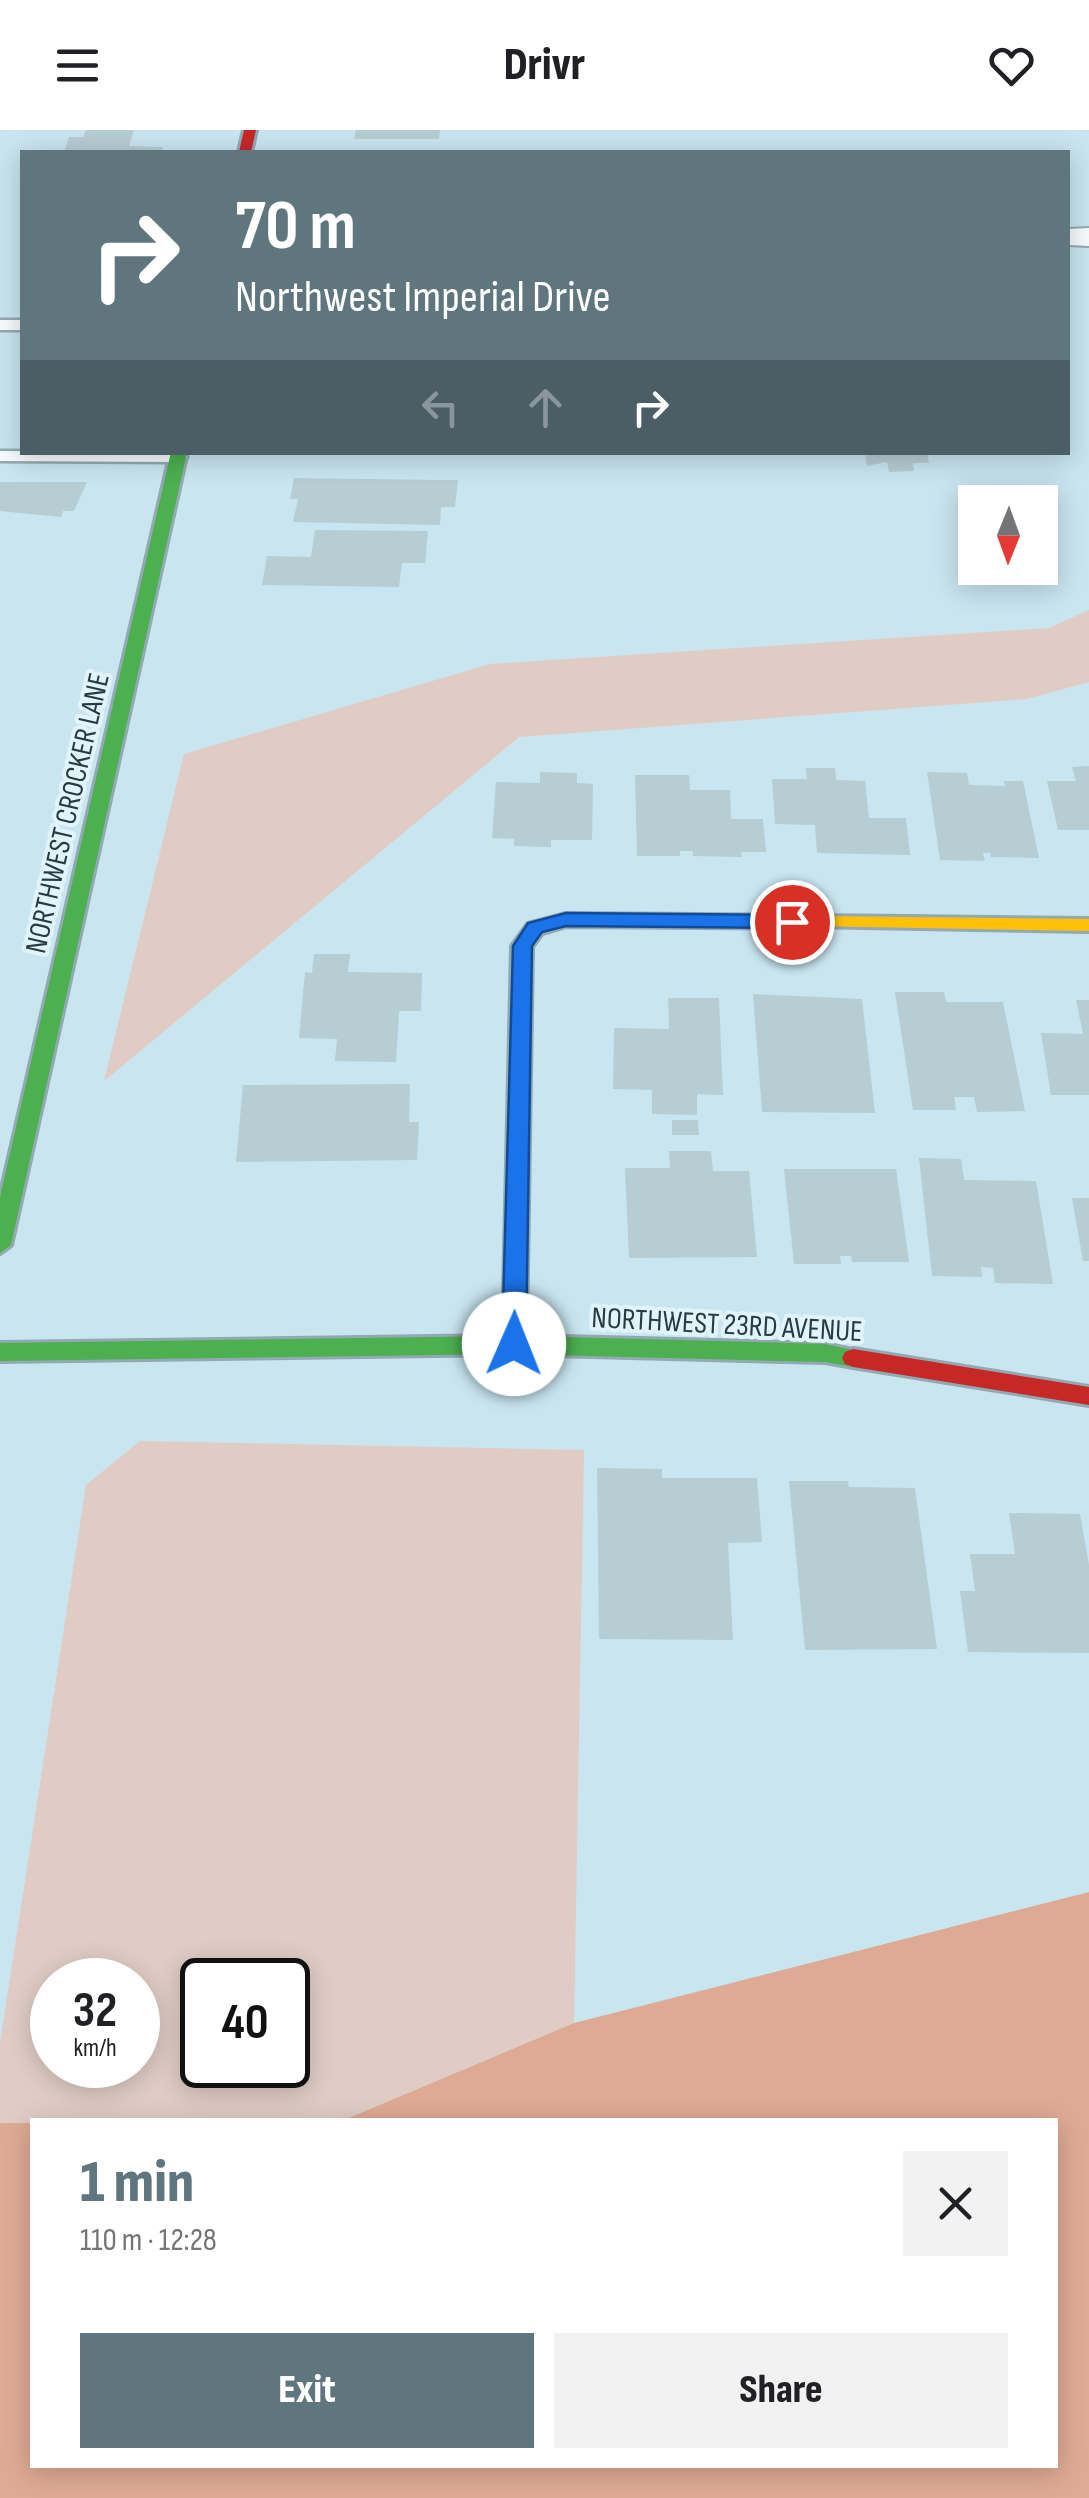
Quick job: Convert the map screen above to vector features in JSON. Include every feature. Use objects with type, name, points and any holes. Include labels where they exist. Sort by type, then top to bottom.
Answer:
[{"type":"street","name":"NORTHWEST CROCKER LANE","points":[[0,1246],[178,455]]},
{"type":"street","points":[[514,1344],[519,974],[522,946],[535,928],[566,920],[1089,925]]},
{"type":"street","name":"NORTHWEST 23RD AVENUE","points":[[0,1352],[514,1344],[825,1354],[1089,1396]]},
{"type":"lane","points":[[0,456],[89,455]]},
{"type":"shaded area","points":[[1089,610],[1089,682],[1027,699],[519,737],[104,1081],[184,754],[490,664],[1049,628]]},
{"type":"shaded area","points":[[140,1441],[584,1450],[574,2023],[349,2118],[30,2118],[30,2123],[0,2123],[0,2043],[86,1485]]},
{"type":"shaded area","points":[[1089,1892],[1089,2498],[0,2498],[0,2123],[30,2123],[30,2468],[1058,2468],[1058,2118],[349,2118],[574,2023]]},
{"type":"building","points":[[86,130],[134,130],[129,146],[163,147],[65,150],[69,137],[83,137]]},
{"type":"building","points":[[356,130],[440,130],[439,139],[354,139]]},
{"type":"building","points":[[865,455],[928,455],[929,463],[913,463],[914,471],[889,472],[887,462],[867,466]]},
{"type":"building","points":[[294,478],[458,480],[455,507],[441,507],[440,525],[293,522],[298,499],[290,499]]},
{"type":"building","points":[[0,482],[87,482],[74,511],[63,511],[61,517],[0,511]]},
{"type":"building","points":[[315,530],[428,531],[425,563],[402,563],[399,587],[262,585],[267,556],[311,557]]},
{"type":"building","points":[[1089,766],[1089,830],[1058,830],[1047,781],[1076,781],[1072,767]]},
{"type":"building","points":[[806,768],[835,768],[836,780],[865,781],[869,818],[906,818],[910,855],[817,853],[815,825],[775,824],[772,779],[807,779]]},
{"type":"building","points":[[540,772],[577,773],[577,783],[593,784],[592,840],[551,840],[551,847],[514,846],[514,839],[492,838],[496,782],[540,783]]},
{"type":"building","points":[[927,772],[967,773],[969,785],[1005,786],[1004,781],[1023,781],[1039,858],[991,857],[990,853],[983,853],[985,861],[940,860]]},
{"type":"building","points":[[635,775],[689,775],[690,790],[730,790],[731,819],[763,819],[766,852],[741,852],[742,857],[693,856],[693,851],[680,851],[680,856],[637,856]]},
{"type":"building","points":[[314,954],[350,954],[348,972],[422,973],[421,1011],[399,1011],[396,1062],[335,1061],[337,1039],[299,1038],[305,972],[312,973]]},
{"type":"building","points":[[895,992],[944,992],[946,1002],[1003,1002],[1025,1111],[977,1112],[974,1097],[954,1097],[956,1110],[913,1110]]},
{"type":"building","points":[[753,994],[862,999],[875,1113],[762,1112]]},
{"type":"building","points":[[668,998],[719,998],[723,1095],[697,1094],[697,1115],[652,1114],[652,1090],[613,1089],[614,1028],[669,1029]]},
{"type":"building","points":[[1076,1000],[1089,1000],[1089,1095],[1051,1095],[1041,1033],[1083,1034]]},
{"type":"building","points":[[410,1084],[409,1122],[419,1122],[417,1160],[236,1162],[243,1085]]},
{"type":"building","points":[[672,1120],[698,1120],[699,1135],[672,1135]]},
{"type":"building","points":[[669,1151],[711,1151],[713,1171],[749,1171],[757,1257],[629,1258],[625,1168],[670,1168]]},
{"type":"building","points":[[919,1158],[961,1159],[964,1180],[1036,1181],[1053,1284],[995,1283],[993,1268],[981,1267],[982,1277],[932,1276]]},
{"type":"building","points":[[784,1169],[896,1169],[909,1262],[852,1262],[851,1256],[840,1256],[841,1264],[794,1264]]},
{"type":"building","points":[[1072,1198],[1089,1198],[1089,1261],[1083,1261]]},
{"type":"building","points":[[597,1468],[662,1469],[662,1478],[757,1478],[762,1542],[728,1543],[733,1640],[599,1639]]},
{"type":"building","points":[[789,1481],[848,1481],[849,1487],[915,1488],[937,1649],[805,1650]]},
{"type":"building","points":[[1009,1513],[1080,1514],[1089,1565],[1089,1653],[968,1652],[960,1591],[975,1591],[970,1554],[1015,1554]]},
{"type":"traffic: fast","points":[[0,1245],[178,455]]},
{"type":"traffic: fast","points":[[514,1345],[522,946],[535,928],[566,920],[815,922]]},
{"type":"traffic: fast","points":[[0,1352],[514,1345],[825,1353],[853,1358]]},
{"type":"traffic: slow","points":[[815,922],[1089,925]]},
{"type":"traffic: jam","points":[[245,150],[250,130]]},
{"type":"traffic: jam","points":[[853,1358],[1089,1396]]},
{"type":"route","points":[[514,1344],[522,946],[535,928],[566,920],[792,922]]}]
